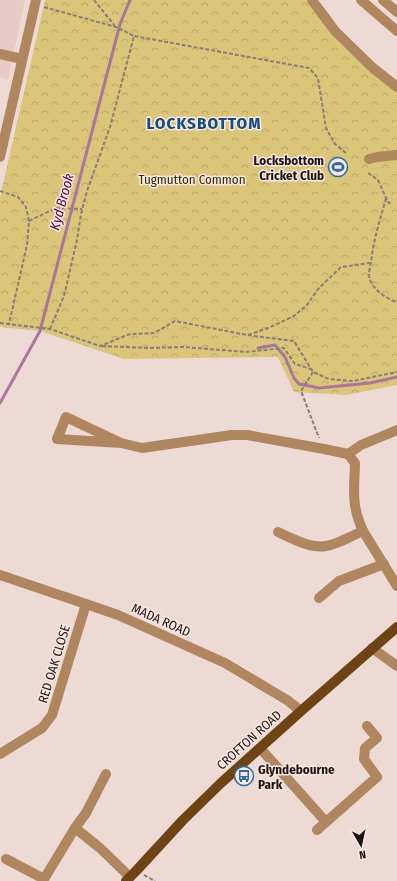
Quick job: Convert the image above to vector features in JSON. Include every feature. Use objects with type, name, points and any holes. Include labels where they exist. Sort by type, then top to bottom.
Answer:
[{"type":"main road","name":"CROFTON ROAD","points":[[128,879],[183,820],[260,748],[397,626]]},
{"type":"street","points":[[312,0],[335,31],[373,68],[397,86]]},
{"type":"street","points":[[361,0],[397,31]]},
{"type":"street","points":[[383,0],[397,12]]},
{"type":"street","points":[[0,157],[35,2]]},
{"type":"street","points":[[0,54],[22,60]]},
{"type":"street","points":[[369,159],[397,155]]},
{"type":"street","points":[[121,443],[66,417],[57,439],[121,443],[142,448],[232,435],[247,435],[324,448],[348,454],[355,463],[354,501],[363,531],[397,586]]},
{"type":"street","points":[[348,454],[361,445],[397,430]]},
{"type":"street","points":[[278,532],[300,542],[313,546],[324,547],[363,531]]},
{"type":"street","points":[[319,598],[339,581],[384,564]]},
{"type":"street","name":"MADA ROAD","points":[[0,575],[118,615],[225,663],[287,700],[301,711]]},
{"type":"street","name":"RED OAK CLOSE","points":[[0,754],[42,728],[52,715],[86,604]]},
{"type":"street","points":[[372,648],[397,666]]},
{"type":"street","points":[[317,830],[377,777],[364,759],[365,748],[377,738],[367,726]]},
{"type":"street","points":[[260,748],[326,822]]},
{"type":"street","points":[[6,859],[44,879],[75,828],[86,813],[106,774]]},
{"type":"street","points":[[75,828],[100,848],[128,879]]},
{"type":"path","points":[[94,0],[116,27]]},
{"type":"path","points":[[35,2],[116,27],[134,36],[310,68],[318,78],[326,128],[335,144],[346,153]]},
{"type":"path","points":[[50,328],[64,296],[87,190],[110,127],[134,36]]},
{"type":"path","points":[[368,173],[378,180],[390,204]]},
{"type":"path","points":[[0,191],[18,197],[26,207],[29,221],[27,245],[9,324]]},
{"type":"path","points":[[386,198],[372,247],[369,276],[377,291],[390,300],[397,302]]},
{"type":"path","points":[[29,221],[56,208],[82,209]]},
{"type":"path","points":[[247,335],[268,328],[294,316],[307,305],[318,289],[341,267],[370,263]]},
{"type":"path","points":[[100,346],[130,334],[154,333],[175,321],[247,335],[294,341],[313,372],[329,379],[353,381],[397,372]]},
{"type":"path","points":[[0,323],[50,328],[100,346],[148,348],[184,347],[246,352],[284,348],[295,364],[312,369]]},
{"type":"path","points":[[313,372],[301,391],[324,448]]},
{"type":"shaded area","points":[[0,0],[25,0],[8,80],[0,77]]},
{"type":"green space","name":"Tugmutton Common","points":[[45,0],[315,0],[379,77],[397,93],[397,385],[346,395],[294,392],[278,357],[124,359],[40,331],[0,327],[0,197]]},
{"type":"waterway","name":"Kyd Brook","points":[[0,403],[40,331],[120,24],[130,0]]},
{"type":"waterway","points":[[258,348],[275,345],[285,357],[294,378],[299,384],[319,388],[370,383],[397,377]]},
{"type":"place","name":"Locksbottom Cricket Club","points":[[338,167]]},
{"type":"place","name":"Glyndebourne Park","points":[[244,776]]},
{"type":"district","name":"LOCKSBOTTOM","points":[[204,123]]}]
